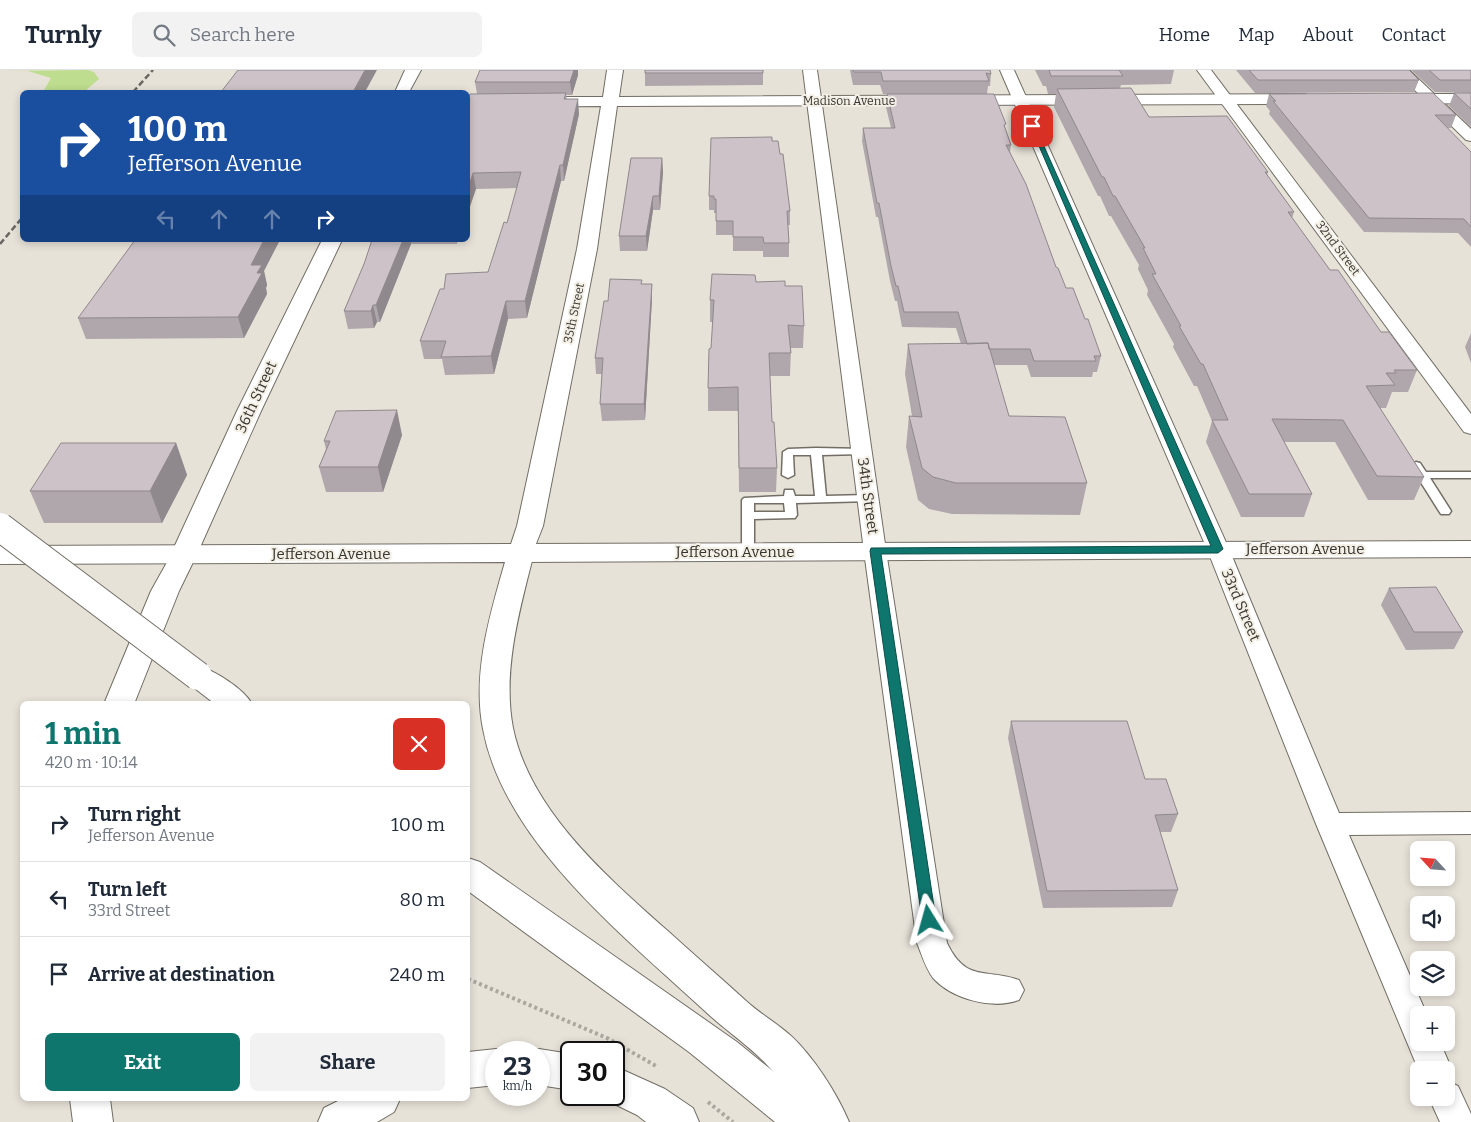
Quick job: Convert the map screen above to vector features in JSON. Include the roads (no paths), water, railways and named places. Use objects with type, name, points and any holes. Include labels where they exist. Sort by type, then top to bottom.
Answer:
[{"type":"main road","points":[[403,90],[413,70]]},
{"type":"main road","name":"35th Street","points":[[615,70],[587,249],[530,526],[506,612],[497,673],[498,729],[509,767],[534,810],[562,847],[605,896],[787,1058],[829,1122]]},
{"type":"main road","name":"Madison Avenue","points":[[470,102],[1324,99]]},
{"type":"main road","points":[[1392,99],[1471,99]]},
{"type":"main road","name":"36th Street","points":[[120,701],[165,591],[331,242]]},
{"type":"main road","points":[[0,527],[233,701]]},
{"type":"main road","name":"Jefferson Avenue","points":[[0,556],[1471,549]]},
{"type":"main road","points":[[470,874],[528,917],[722,1053],[770,1090],[804,1122]]},
{"type":"main road","points":[[470,1070],[485,1068]]},
{"type":"main road","points":[[625,1089],[651,1102],[692,1111]]},
{"type":"main road","points":[[90,1101],[93,1122]]},
{"type":"main road","points":[[338,1122],[376,1101]]},
{"type":"street","name":"34th Street","points":[[810,70],[875,551],[932,943],[939,961],[948,971],[965,983],[987,990],[1008,990]]},
{"type":"street","name":"33rd Street","points":[[1007,70],[1218,549],[1330,824],[1410,1012]]},
{"type":"street","name":"32nd Street","points":[[1204,70],[1471,428]]},
{"type":"street","points":[[1400,70],[1471,137]]},
{"type":"street","points":[[1330,824],[1471,823]]},
{"type":"street","points":[[1450,1106],[1457,1122]]},
{"type":"lane","points":[[816,451],[821,499]]},
{"type":"lane","points":[[788,475],[788,452],[862,451]]},
{"type":"lane","points":[[1410,455],[1445,511]]},
{"type":"lane","points":[[1422,475],[1471,475]]},
{"type":"lane","points":[[748,552],[748,516],[791,515],[790,496],[821,499],[868,499]]},
{"type":"railway","points":[[135,90],[153,70]]},
{"type":"railway","points":[[0,244],[20,220]]}]
